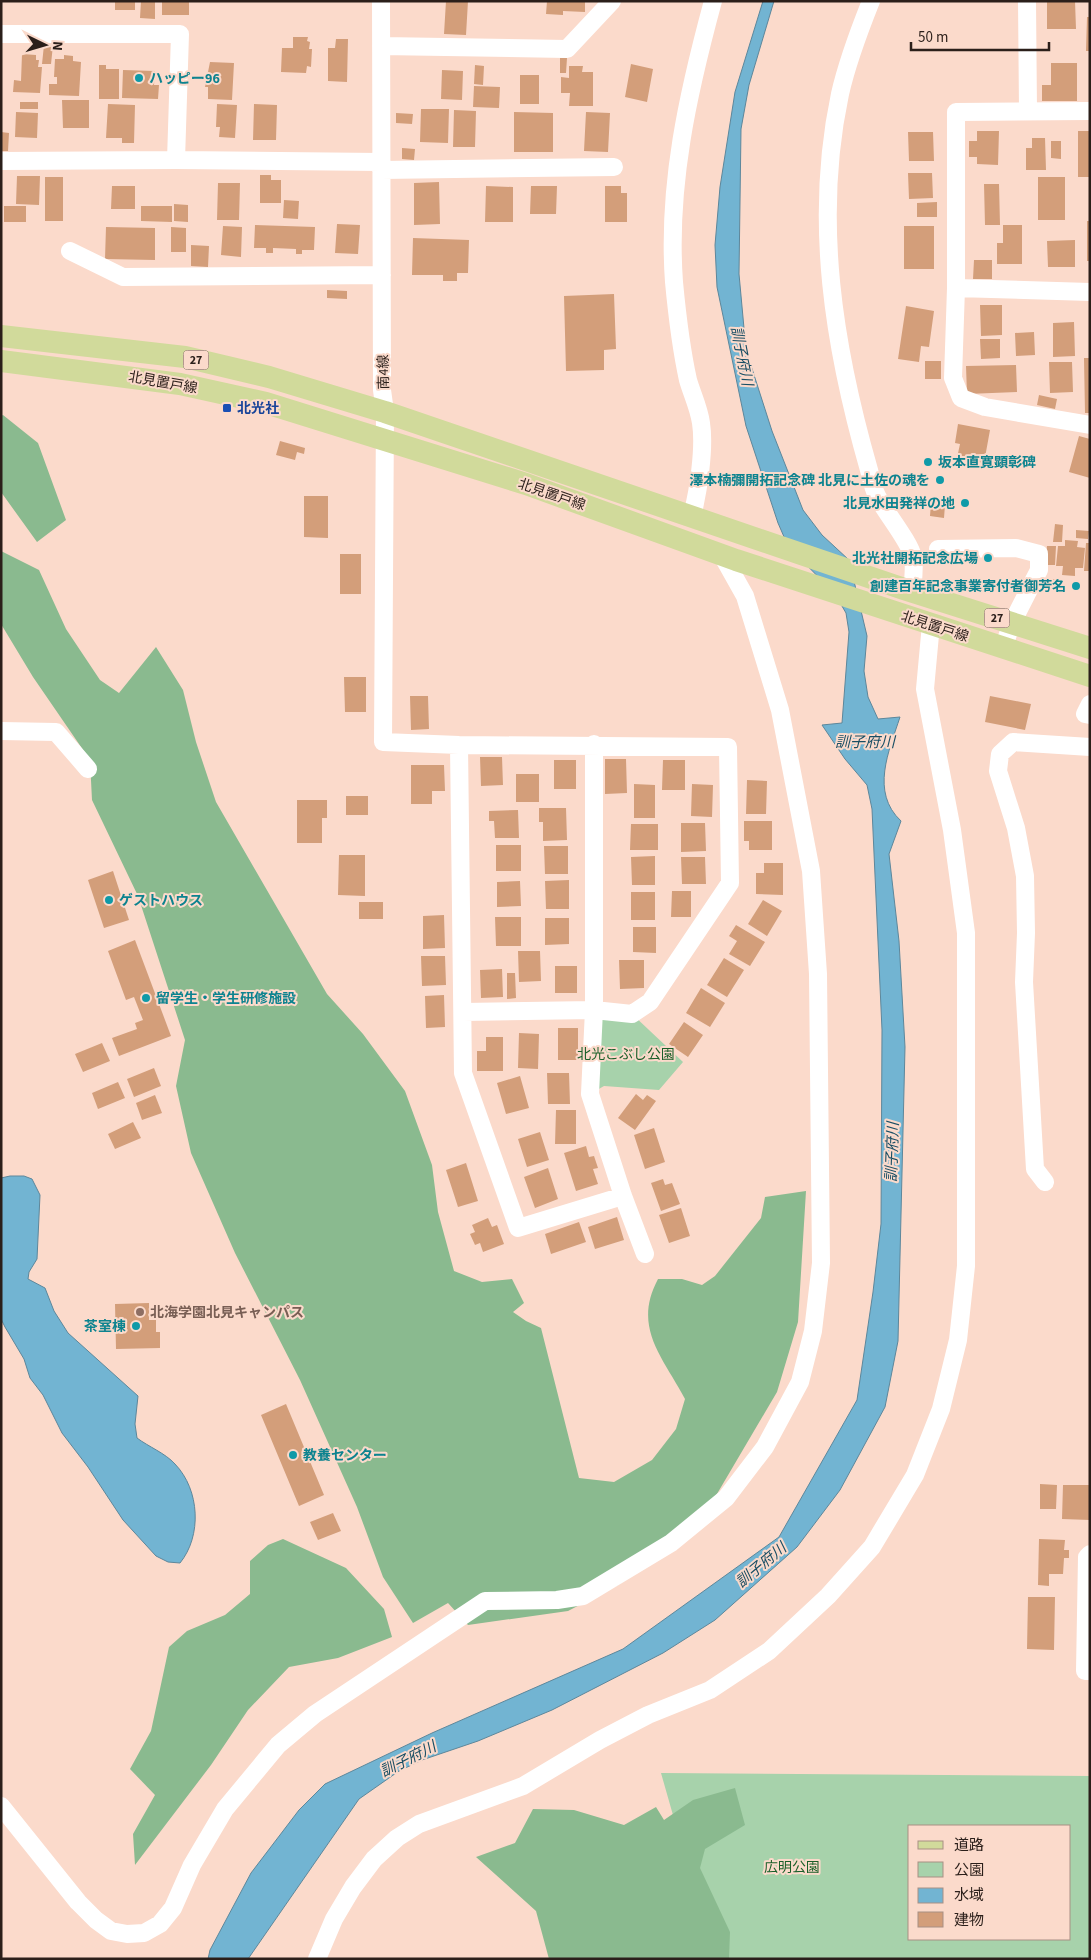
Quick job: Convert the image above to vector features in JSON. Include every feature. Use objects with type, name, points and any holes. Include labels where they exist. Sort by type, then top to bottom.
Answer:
[{"type":"main road","name":"北見置戸線","points":[[1,336],[185,357],[269,377],[385,412],[908,590],[1090,648]]},
{"type":"main road","name":"北見置戸線","points":[[1,361],[110,373],[180,384],[266,403],[526,484],[729,558],[1090,676]]},
{"type":"street","name":"南4線","points":[[381,1],[382,390],[385,412],[383,742],[459,745]]},
{"type":"street","points":[[381,46],[567,49],[612,1]]},
{"type":"street","points":[[692,517],[699,488],[702,424],[688,380],[674,282],[673,230],[682,134],[695,69],[713,1]]},
{"type":"street","points":[[871,1],[858,34],[840,93],[831,147],[828,198],[828,262],[835,322],[850,404],[876,494],[913,556],[908,590]]},
{"type":"street","points":[[1027,1],[1028,111]]},
{"type":"street","points":[[1,34],[180,34],[176,160]]},
{"type":"street","points":[[1090,111],[956,112],[956,288],[953,378],[962,398],[985,407],[1090,425]]},
{"type":"street","points":[[1,162],[176,160],[381,166],[614,168]]},
{"type":"street","points":[[70,251],[123,277],[382,275]]},
{"type":"street","points":[[956,288],[1090,292]]},
{"type":"street","points":[[938,549],[1016,548],[1039,554],[1040,570],[1012,623],[1004,648]]},
{"type":"street","points":[[1,1806],[78,1902],[96,1920],[112,1931],[127,1934],[144,1933],[160,1924],[173,1908],[192,1865],[225,1809],[278,1745],[315,1714],[485,1601],[557,1600],[583,1596],[671,1543],[726,1498],[765,1447],[800,1382],[813,1331],[821,1263],[818,974],[811,871],[780,710],[745,596],[729,558]]},
{"type":"street","points":[[317,1959],[334,1918],[353,1887],[374,1859],[397,1838],[419,1824],[522,1786],[640,1720],[710,1690],[769,1651],[828,1596],[872,1546],[916,1475],[941,1409],[954,1358],[966,1266],[966,933],[952,830],[925,689],[923,622]]},
{"type":"street","points":[[1090,704],[1085,714],[1090,715]]},
{"type":"street","points":[[1,731],[56,732],[88,769]]},
{"type":"street","points":[[1045,1182],[1035,1169],[1024,982],[1026,933],[1025,876],[1016,828],[998,771],[1000,754],[1013,742],[1090,747]]},
{"type":"street","points":[[594,744],[594,1010],[590,1094],[623,1196],[645,1254]]},
{"type":"street","points":[[463,1012],[594,1010],[632,1014],[650,1002],[730,883],[728,747],[594,744],[459,745],[463,1073],[518,1228],[623,1196]]},
{"type":"street","points":[[1090,1554],[1087,1557],[1085,1671],[1090,1671]]},
{"type":"green space","points":[[3,415],[38,443],[66,520],[37,542],[1,492],[1,416]]},
{"type":"green space","points":[[1,551],[39,570],[66,629],[100,680],[119,693],[156,647],[183,690],[196,742],[216,802],[327,994],[363,1034],[405,1091],[432,1165],[438,1212],[454,1271],[482,1282],[512,1279],[524,1303],[513,1312],[541,1328],[579,1478],[614,1482],[652,1460],[676,1429],[685,1399],[660,1355],[649,1327],[648,1313],[651,1297],[658,1279],[682,1279],[702,1285],[715,1276],[761,1218],[765,1197],[806,1191],[798,1322],[777,1392],[694,1533],[618,1585],[568,1611],[468,1625],[448,1603],[413,1623],[383,1577],[357,1507],[300,1380],[235,1253],[191,1153],[176,1086],[185,1040],[138,896],[92,800],[90,760],[33,677],[1,624]]},
{"type":"green space","name":"北光こぶし公園","points":[[594,1010],[632,1014],[683,1062],[659,1090],[604,1086],[590,1094]]},
{"type":"green space","points":[[283,1539],[346,1568],[384,1609],[392,1637],[338,1658],[289,1667],[248,1710],[211,1765],[135,1865],[133,1834],[155,1795],[130,1769],[151,1731],[169,1647],[187,1631],[225,1615],[250,1594],[250,1561],[268,1545]]},
{"type":"green space","name":"広明公園","points":[[661,1773],[1090,1776],[1090,1959],[714,1959]]},
{"type":"green space","points":[[735,1788],[745,1825],[705,1849],[700,1868],[730,1932],[729,1959],[549,1959],[536,1911],[476,1857],[515,1843],[533,1809],[574,1810],[624,1825],[656,1807],[664,1820],[693,1800]]},
{"type":"water","name":"訓子府川","points":[[763,1],[774,1],[749,85],[741,129],[739,274],[746,350],[772,431],[803,510],[822,535],[849,560],[867,636],[864,671],[868,697],[878,719],[900,717],[887,757],[884,784],[886,797],[892,810],[901,821],[889,854],[899,941],[905,1047],[898,1341],[885,1407],[840,1490],[797,1547],[715,1620],[663,1653],[552,1710],[478,1741],[422,1760],[399,1771],[359,1799],[248,1959],[208,1959],[210,1950],[251,1873],[299,1810],[325,1784],[432,1733],[623,1649],[779,1537],[857,1400],[881,1224],[882,1030],[872,809],[867,785],[845,759],[822,725],[842,723],[849,632],[846,613],[835,594],[788,546],[778,523],[746,426],[717,287],[715,245],[720,187],[735,92]]},
{"type":"water","points":[[24,1176],[32,1179],[40,1195],[37,1259],[29,1272],[28,1279],[45,1288],[54,1311],[68,1333],[138,1396],[135,1424],[137,1438],[171,1460],[183,1475],[189,1487],[195,1513],[195,1527],[187,1552],[180,1563],[168,1562],[156,1556],[123,1520],[88,1467],[62,1433],[43,1395],[30,1378],[24,1359],[1,1319],[1,1178]]},
{"type":"building","points":[[115,1],[135,1],[135,10],[115,10]]},
{"type":"building","points":[[141,1],[155,1],[155,19],[140,18]]},
{"type":"building","points":[[162,1],[189,1],[189,15],[162,15]]},
{"type":"building","points":[[446,1],[468,1],[466,35],[444,34]]},
{"type":"building","points":[[547,1],[585,1],[585,12],[563,11],[563,15],[546,14]]},
{"type":"building","points":[[1047,1],[1075,1],[1076,29],[1047,29]]},
{"type":"building","points":[[1087,17],[1090,17],[1090,51],[1086,51]]},
{"type":"building","points":[[293,37],[308,37],[307,41],[310,42],[309,49],[312,49],[311,67],[307,66],[306,73],[281,72],[282,48],[293,48]]},
{"type":"building","points":[[336,39],[348,39],[347,82],[328,81],[328,48],[335,48]]},
{"type":"building","points":[[44,45],[53,45],[51,64],[42,64]]},
{"type":"building","points":[[22,54],[36,55],[36,60],[39,60],[38,67],[42,67],[40,93],[13,92],[14,80],[21,81]]},
{"type":"building","points":[[64,55],[73,56],[73,61],[81,62],[79,96],[49,95],[49,84],[57,84],[57,77],[54,77],[55,59],[64,59]]},
{"type":"building","points":[[560,58],[567,58],[566,73],[560,73]]},
{"type":"building","points":[[210,62],[234,63],[232,100],[208,99],[208,87],[205,87]]},
{"type":"building","points":[[1051,63],[1077,63],[1077,101],[1042,101],[1042,85],[1051,85]]},
{"type":"building","points":[[631,64],[653,69],[647,102],[625,97]]},
{"type":"building","points":[[99,65],[106,65],[106,69],[119,69],[119,99],[99,99]]},
{"type":"building","points":[[475,65],[484,66],[483,85],[474,84]]},
{"type":"building","points":[[569,66],[583,66],[582,72],[593,72],[593,106],[569,106],[570,93],[561,93],[561,77],[569,78]]},
{"type":"building","name":"ハッピー96","points":[[123,70],[155,71],[154,85],[159,85],[158,99],[122,98]]},
{"type":"building","points":[[442,70],[463,71],[462,100],[441,99]]},
{"type":"building","points":[[520,75],[539,75],[539,104],[520,104]]},
{"type":"building","points":[[474,86],[500,87],[499,108],[473,107]]},
{"type":"building","points":[[62,100],[89,100],[89,128],[63,128]]},
{"type":"building","points":[[20,102],[38,102],[38,109],[20,109]]},
{"type":"building","points":[[108,104],[135,105],[134,143],[122,143],[122,138],[106,138]]},
{"type":"building","points":[[217,104],[237,105],[235,138],[219,137],[220,127],[216,127]]},
{"type":"building","points":[[254,104],[277,105],[276,140],[253,140]]},
{"type":"building","points":[[421,109],[449,109],[448,143],[420,142]]},
{"type":"building","points":[[454,110],[476,111],[475,147],[453,147]]},
{"type":"building","points":[[16,112],[38,113],[37,138],[15,137]]},
{"type":"building","points":[[514,112],[553,113],[553,152],[514,152]]},
{"type":"building","points":[[586,112],[610,113],[608,152],[584,151]]},
{"type":"building","points":[[396,113],[413,114],[412,124],[396,123]]},
{"type":"building","points":[[977,131],[999,131],[998,165],[977,164],[977,157],[969,157],[969,141],[977,141]]},
{"type":"building","points":[[1078,131],[1090,131],[1090,177],[1078,177]]},
{"type":"building","points":[[1,132],[9,133],[8,151],[1,151]]},
{"type":"building","points":[[908,132],[933,132],[934,161],[909,161]]},
{"type":"building","points":[[1032,138],[1045,138],[1046,170],[1026,170],[1026,148],[1032,148]]},
{"type":"building","points":[[1051,141],[1061,141],[1061,159],[1051,158]]},
{"type":"building","points":[[402,148],[415,149],[414,160],[402,159]]},
{"type":"building","points":[[908,173],[932,173],[933,198],[909,199]]},
{"type":"building","points":[[260,175],[271,175],[271,180],[281,180],[281,203],[260,203]]},
{"type":"building","points":[[17,176],[40,176],[39,205],[16,204]]},
{"type":"building","points":[[45,177],[63,177],[63,221],[45,221]]},
{"type":"building","points":[[1038,177],[1065,177],[1065,220],[1038,220]]},
{"type":"building","points":[[439,182],[440,224],[414,225],[414,183]]},
{"type":"building","points":[[218,183],[240,183],[239,220],[217,220]]},
{"type":"building","points":[[984,184],[999,184],[1000,225],[985,225]]},
{"type":"building","points":[[112,186],[135,186],[135,209],[111,209]]},
{"type":"building","points":[[486,186],[513,187],[513,222],[485,222]]},
{"type":"building","points":[[531,186],[557,186],[556,214],[530,214]]},
{"type":"building","points":[[605,186],[621,186],[621,193],[627,193],[627,222],[605,222]]},
{"type":"building","points":[[284,200],[299,201],[298,219],[283,218]]},
{"type":"building","points":[[937,202],[937,217],[917,217],[917,203]]},
{"type":"building","points":[[174,204],[188,205],[188,222],[174,221]]},
{"type":"building","points":[[4,206],[26,206],[26,222],[4,222]]},
{"type":"building","points":[[141,206],[172,206],[172,222],[141,221]]},
{"type":"building","points":[[1087,221],[1090,221],[1090,261],[1087,261]]},
{"type":"building","points":[[337,224],[360,225],[358,254],[335,253]]},
{"type":"building","points":[[255,225],[315,227],[314,250],[302,250],[302,254],[296,254],[296,249],[273,248],[273,253],[266,253],[266,248],[254,248]]},
{"type":"building","points":[[1003,225],[1022,225],[1022,264],[997,264],[997,243],[1003,243]]},
{"type":"building","points":[[223,226],[242,227],[241,257],[221,255]]},
{"type":"building","points":[[904,226],[934,226],[934,269],[904,269]]},
{"type":"building","points":[[106,227],[155,228],[155,260],[105,259]]},
{"type":"building","points":[[171,227],[186,228],[186,252],[171,252]]},
{"type":"building","points":[[413,238],[469,240],[468,273],[457,273],[457,281],[443,281],[443,275],[412,275]]},
{"type":"building","points":[[1075,240],[1075,267],[1048,267],[1047,241]]},
{"type":"building","points":[[191,245],[209,246],[208,267],[191,266]]},
{"type":"building","points":[[974,260],[992,260],[992,279],[973,279]]},
{"type":"building","points":[[327,290],[347,291],[347,299],[327,298]]},
{"type":"building","points":[[614,294],[616,349],[604,350],[604,370],[566,371],[564,296]]},
{"type":"building","points":[[980,305],[1002,305],[1002,335],[981,336]]},
{"type":"building","points":[[906,306],[934,311],[929,347],[921,346],[919,362],[898,359]]},
{"type":"building","points":[[1074,322],[1075,356],[1053,357],[1053,323]]},
{"type":"building","points":[[1034,332],[1035,355],[1016,356],[1015,333]]},
{"type":"building","points":[[980,339],[1000,339],[1000,358],[981,359]]},
{"type":"building","points":[[1084,358],[1090,358],[1090,413],[1085,413]]},
{"type":"building","points":[[925,361],[941,361],[941,379],[925,379]]},
{"type":"building","points":[[1049,362],[1072,362],[1073,392],[1050,393]]},
{"type":"building","points":[[1016,365],[1017,392],[967,394],[966,366]]},
{"type":"building","points":[[1039,395],[1057,399],[1055,409],[1037,405]]},
{"type":"building","points":[[958,424],[990,430],[984,463],[957,458],[960,444],[955,443]]},
{"type":"building","points":[[1079,436],[1090,439],[1090,478],[1069,472]]},
{"type":"building","points":[[280,441],[305,448],[304,454],[297,452],[295,460],[276,455]]},
{"type":"building","points":[[304,496],[328,496],[328,538],[304,537]]},
{"type":"building","points":[[931,503],[945,505],[944,518],[930,516]]},
{"type":"building","points":[[1055,524],[1063,525],[1062,542],[1053,542]]},
{"type":"building","points":[[1076,530],[1089,531],[1088,539],[1076,538]]},
{"type":"building","points":[[1065,540],[1078,541],[1077,547],[1085,548],[1083,568],[1075,568],[1075,576],[1062,575],[1063,566],[1056,566],[1058,546],[1065,546]]},
{"type":"building","points":[[1086,543],[1090,543],[1090,571],[1084,571]]},
{"type":"building","points":[[1047,546],[1056,546],[1055,565],[1045,565]]},
{"type":"building","points":[[340,554],[361,554],[361,594],[340,594]]},
{"type":"building","points":[[1049,579],[1057,579],[1056,589],[1048,589]]},
{"type":"building","points":[[344,677],[366,677],[366,712],[345,712]]},
{"type":"building","points":[[410,696],[428,696],[429,729],[411,730]]},
{"type":"building","points":[[990,696],[1031,704],[1025,730],[985,722]]},
{"type":"building","points":[[480,757],[502,757],[503,785],[481,786]]},
{"type":"building","points":[[605,759],[626,759],[627,793],[605,794]]},
{"type":"building","points":[[554,760],[576,760],[576,789],[554,789]]},
{"type":"building","points":[[663,760],[685,760],[685,790],[662,790]]},
{"type":"building","points":[[411,765],[444,765],[445,791],[432,791],[432,804],[411,804]]},
{"type":"building","points":[[516,774],[539,774],[539,802],[516,802]]},
{"type":"building","points":[[747,780],[767,781],[766,814],[746,814]]},
{"type":"building","points":[[634,784],[655,785],[655,818],[634,818]]},
{"type":"building","points":[[692,784],[713,785],[712,817],[691,816]]},
{"type":"building","points":[[346,796],[368,796],[368,815],[346,815]]},
{"type":"building","points":[[297,800],[327,800],[327,818],[322,818],[322,843],[297,843]]},
{"type":"building","points":[[539,808],[566,808],[567,840],[543,841],[543,822],[539,822]]},
{"type":"building","points":[[518,810],[519,838],[495,838],[494,821],[489,821],[489,811]]},
{"type":"building","points":[[744,821],[772,821],[772,850],[749,850],[749,841],[744,841]]},
{"type":"building","points":[[681,823],[705,823],[706,851],[681,852]]},
{"type":"building","points":[[631,824],[658,824],[658,850],[630,850]]},
{"type":"building","points":[[496,845],[521,845],[521,871],[496,871]]},
{"type":"building","points":[[544,846],[568,846],[568,874],[545,874]]},
{"type":"building","points":[[339,855],[365,855],[365,896],[338,895]]},
{"type":"building","points":[[655,856],[655,885],[632,885],[631,857]]},
{"type":"building","points":[[681,857],[705,857],[706,884],[682,884]]},
{"type":"building","points":[[764,863],[783,863],[783,895],[756,894],[756,873],[764,873]]},
{"type":"building","name":"ゲストハウス","points":[[113,871],[129,920],[104,928],[88,880]]},
{"type":"building","points":[[569,880],[569,909],[546,909],[545,881]]},
{"type":"building","points":[[520,881],[521,906],[497,907],[497,882]]},
{"type":"building","points":[[672,891],[691,891],[691,917],[671,917]]},
{"type":"building","points":[[631,892],[655,892],[655,920],[631,920]]},
{"type":"building","points":[[763,900],[782,911],[767,936],[748,924]]},
{"type":"building","points":[[359,902],[383,902],[383,919],[359,919]]},
{"type":"building","points":[[444,915],[445,948],[423,949],[423,916]]},
{"type":"building","points":[[495,917],[521,917],[521,946],[496,946]]},
{"type":"building","points":[[545,918],[569,918],[569,944],[545,945]]},
{"type":"building","points":[[736,925],[765,942],[750,966],[729,954],[737,941],[729,936]]},
{"type":"building","points":[[633,927],[656,927],[656,953],[633,952]]},
{"type":"building","name":"留学生・学生研修施設","points":[[135,940],[171,1036],[119,1056],[112,1038],[137,1029],[135,1023],[143,1020],[134,997],[126,1000],[108,951]]},
{"type":"building","points":[[518,951],[540,951],[541,981],[519,982]]},
{"type":"building","points":[[421,956],[445,956],[446,985],[422,986]]},
{"type":"building","points":[[724,958],[744,970],[727,997],[707,985]]},
{"type":"building","points":[[619,960],[644,960],[644,988],[620,989]]},
{"type":"building","points":[[555,966],[577,966],[577,993],[555,993]]},
{"type":"building","points":[[502,969],[503,997],[481,998],[480,970]]},
{"type":"building","points":[[507,973],[515,973],[516,998],[507,999]]},
{"type":"building","points":[[701,988],[725,1003],[710,1027],[686,1013]]},
{"type":"building","points":[[444,995],[445,1027],[426,1028],[425,996]]},
{"type":"building","points":[[684,1022],[703,1035],[688,1057],[669,1044]]},
{"type":"building","points":[[558,1028],[578,1028],[578,1060],[558,1060]]},
{"type":"building","points":[[519,1033],[539,1034],[538,1069],[518,1068]]},
{"type":"building","points":[[486,1037],[503,1037],[503,1071],[477,1071],[477,1051],[486,1051]]},
{"type":"building","points":[[102,1043],[110,1061],[83,1072],[75,1054]]},
{"type":"building","points":[[154,1068],[161,1086],[134,1097],[127,1079]]},
{"type":"building","points":[[547,1073],[569,1073],[570,1104],[548,1104]]},
{"type":"building","points":[[520,1076],[529,1108],[506,1114],[497,1083]]},
{"type":"building","points":[[118,1082],[125,1098],[98,1109],[92,1093]]},
{"type":"building","points":[[636,1094],[643,1100],[647,1095],[656,1101],[635,1130],[618,1118]]},
{"type":"building","points":[[155,1095],[162,1113],[142,1120],[136,1103]]},
{"type":"building","points":[[556,1110],[576,1110],[576,1144],[555,1144]]},
{"type":"building","points":[[133,1122],[141,1138],[115,1149],[108,1134]]},
{"type":"building","points":[[654,1128],[665,1162],[645,1169],[634,1135]]},
{"type":"building","points":[[540,1132],[549,1160],[527,1167],[518,1139]]},
{"type":"building","points":[[586,1146],[589,1157],[594,1156],[598,1168],[593,1169],[598,1184],[576,1191],[564,1153]]},
{"type":"building","points":[[466,1163],[478,1201],[458,1207],[446,1170]]},
{"type":"building","points":[[548,1168],[558,1199],[535,1208],[524,1177]]},
{"type":"building","points":[[663,1179],[665,1185],[672,1183],[680,1204],[661,1211],[651,1183]]},
{"type":"building","points":[[681,1208],[690,1236],[669,1243],[659,1215]]},
{"type":"building","points":[[617,1217],[624,1240],[595,1249],[588,1227]]},
{"type":"building","points":[[488,1218],[492,1227],[497,1225],[504,1244],[483,1252],[480,1243],[475,1245],[470,1234],[475,1232],[472,1225]]},
{"type":"building","points":[[579,1222],[586,1242],[551,1254],[545,1234]]},
{"type":"building","name":"茶室棟","points":[[149,1303],[149,1320],[156,1320],[156,1332],[160,1332],[160,1348],[116,1349],[115,1304]]},
{"type":"building","name":"教養センター","points":[[286,1404],[324,1495],[299,1506],[261,1415]]},
{"type":"building","points":[[1040,1484],[1057,1485],[1056,1509],[1040,1509]]},
{"type":"building","points":[[1063,1485],[1090,1485],[1090,1520],[1062,1519]]},
{"type":"building","points":[[333,1513],[341,1531],[318,1540],[310,1522]]},
{"type":"building","points":[[1039,1539],[1065,1540],[1064,1550],[1069,1550],[1069,1558],[1064,1558],[1063,1574],[1049,1574],[1049,1586],[1038,1585]]},
{"type":"building","points":[[1028,1597],[1055,1597],[1054,1650],[1027,1649]]},
{"type":"place","name":"ハッピー96","points":[[139,78]]},
{"type":"place","name":"北光社","points":[[227,408]]},
{"type":"place","name":"坂本直寛顕彰碑","points":[[928,462]]},
{"type":"place","name":"澤本楠彌開拓記念碑 北見に土佐の魂を","points":[[940,480]]},
{"type":"place","name":"北見水田発祥の地","points":[[965,503]]},
{"type":"place","name":"北光社開拓記念広場","points":[[988,558]]},
{"type":"place","name":"創建百年記念事業寄付者御芳名","points":[[1076,586]]},
{"type":"place","name":"ゲストハウス","points":[[109,900]]},
{"type":"place","name":"留学生・学生研修施設","points":[[146,998]]},
{"type":"place","name":"北海学園北見キャンパス","points":[[140,1312]]},
{"type":"place","name":"茶室棟","points":[[136,1326]]},
{"type":"place","name":"教養センター","points":[[293,1455]]}]
